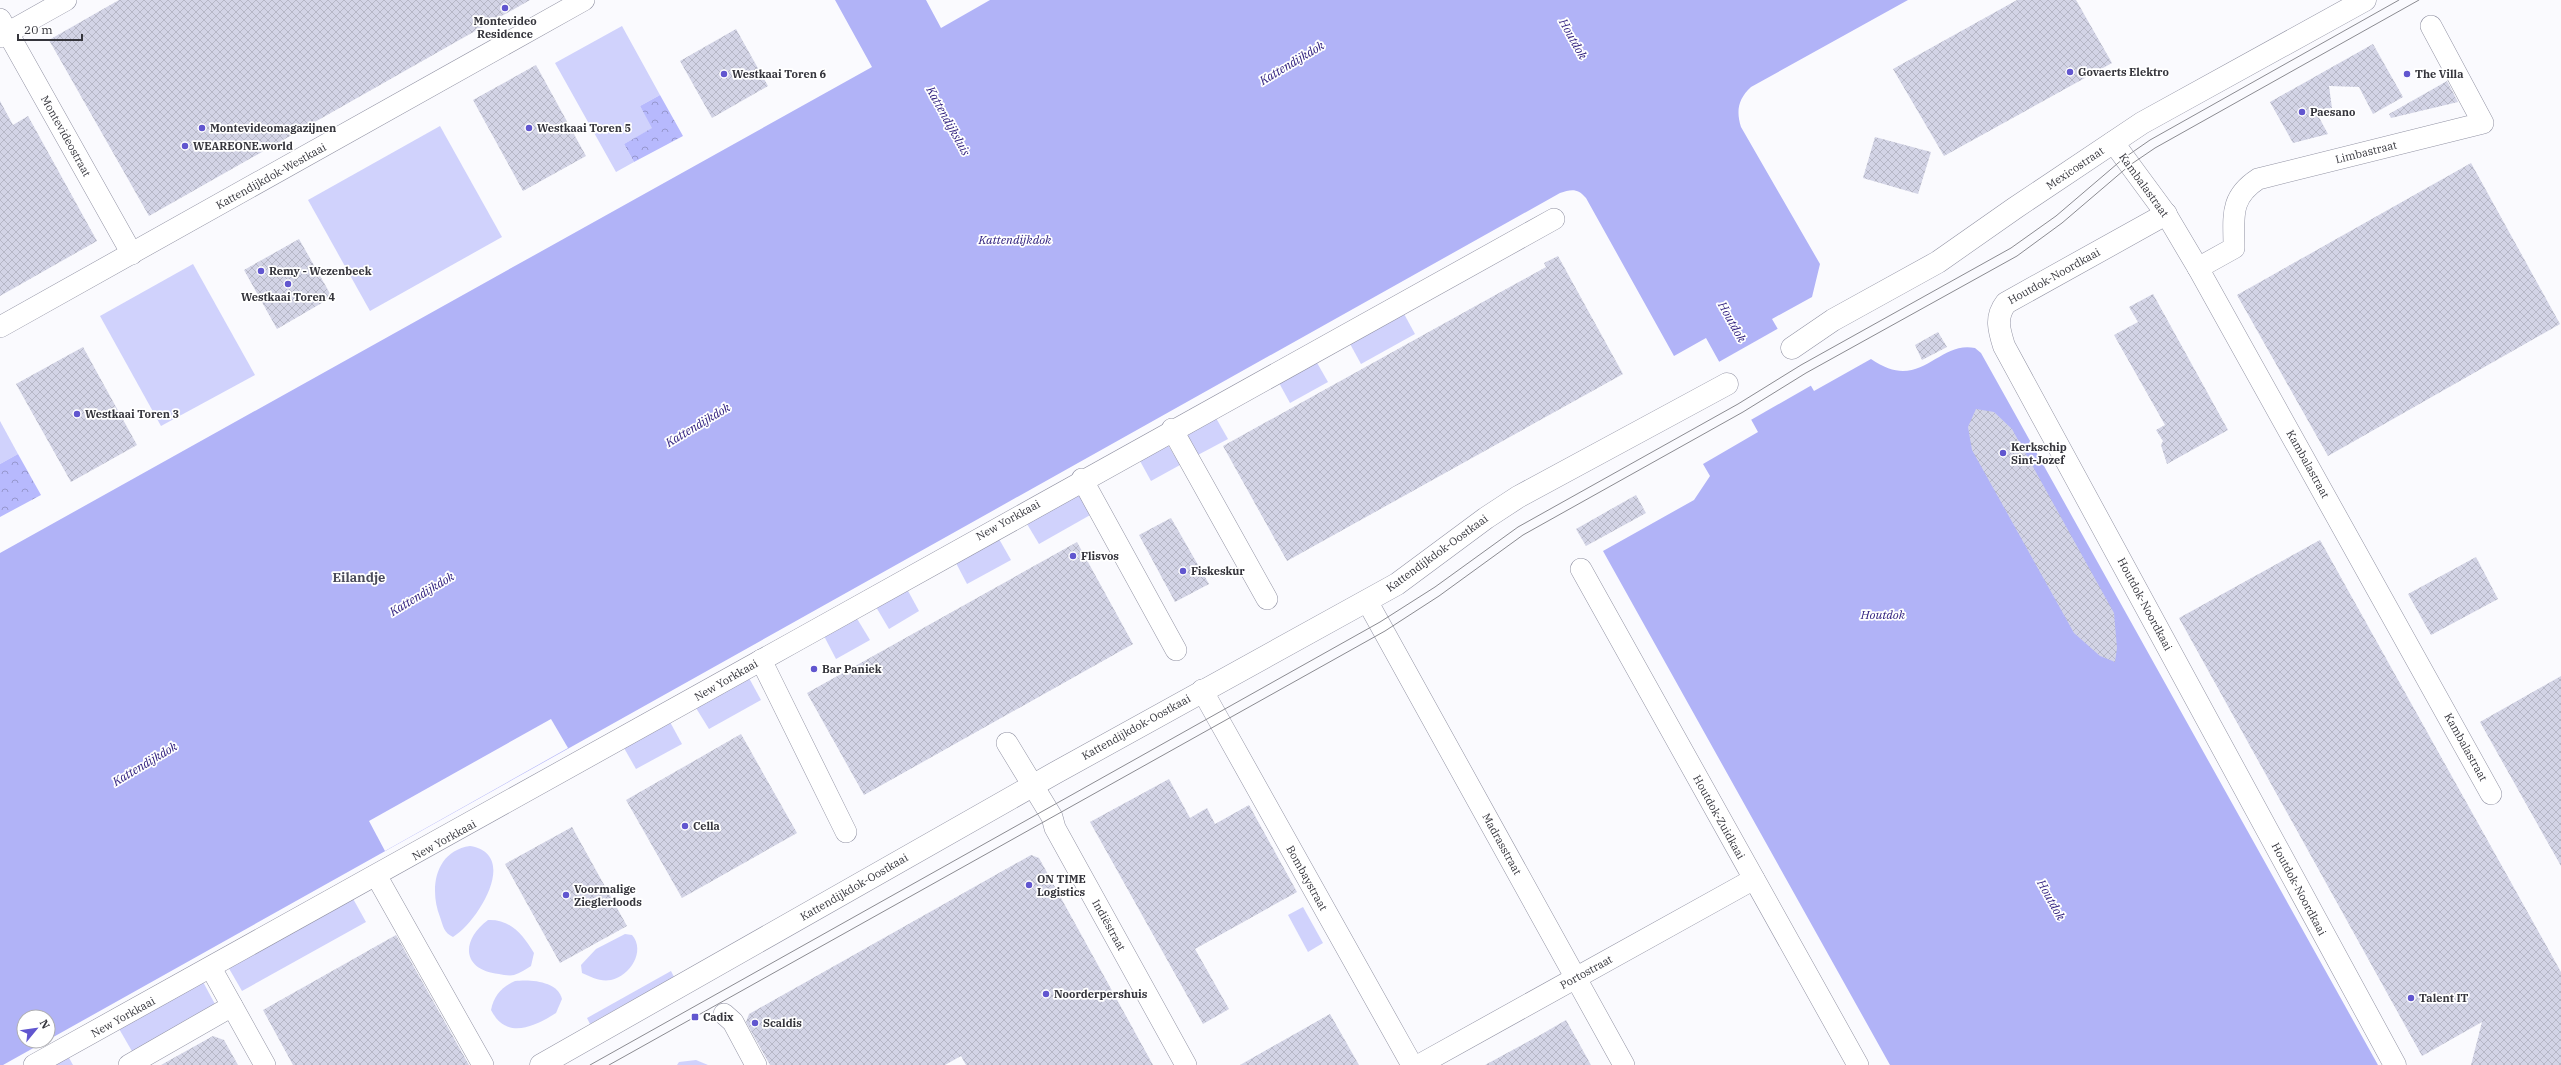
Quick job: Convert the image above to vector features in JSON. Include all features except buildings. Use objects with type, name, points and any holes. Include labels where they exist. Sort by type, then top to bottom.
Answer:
[{"type":"street","points":[[2,30],[66,0]]},
{"type":"street","name":"Kattendijkdok-Westkaai","points":[[0,327],[584,0]]},
{"type":"street","name":"Mexicostraat","points":[[1792,348],[1833,320],[1938,262],[2142,123],[2365,0]]},
{"type":"street","name":"Limbastraat","points":[[2198,268],[2234,248],[2236,203],[2244,188],[2258,179],[2483,123],[2431,26]]},
{"type":"street","name":"Montevideostraat","points":[[2,30],[132,254]]},
{"type":"street","name":"Kambalastraat","points":[[2113,142],[2166,214],[2198,268],[2491,794]]},
{"type":"street","name":"Houtdok-Noordkaai","points":[[2166,214],[2006,303],[1999,312],[1999,328],[2004,346],[2395,1065]]},
{"type":"street","name":"New Yorkkaai","points":[[34,1065],[377,877],[1240,390],[1554,219]]},
{"type":"street","name":"Kattendijkdok-Oostkaai","points":[[541,1065],[1202,690],[1397,584],[1486,518],[1518,497],[1727,384]]},
{"type":"street","points":[[1172,429],[1267,599]]},
{"type":"street","points":[[1082,479],[1176,650]]},
{"type":"street","name":"Houtdok-Zuidkaai","points":[[1581,569],[1858,1065]]},
{"type":"street","name":"Madrasstraat","points":[[1367,601],[1624,1065]]},
{"type":"street","points":[[760,660],[846,832]]},
{"type":"street","name":"Bombaystraat","points":[[1202,690],[1412,1065]]},
{"type":"street","name":"Indiëstraat","points":[[1007,743],[1052,817],[1055,828],[1186,1065]]},
{"type":"street","points":[[377,877],[483,1065]]},
{"type":"street","name":"Portostraat","points":[[1419,1065],[1754,879]]},
{"type":"street","points":[[211,968],[265,1065]]},
{"type":"street","points":[[130,1065],[232,1006]]},
{"type":"street","points":[[724,1014],[732,1022],[756,1065]]},
{"type":"shaded area","points":[[622,26],[660,95],[640,106],[653,128],[624,144],[634,162],[616,172],[555,63]]},
{"type":"shaded area","points":[[440,126],[502,237],[370,311],[308,200]]},
{"type":"shaded area","points":[[193,264],[255,375],[161,426],[100,316]]},
{"type":"shaded area","points":[[1403,312],[1415,334],[1361,364],[1349,342]]},
{"type":"shaded area","points":[[1316,361],[1328,382],[1290,403],[1278,381]]},
{"type":"shaded area","points":[[1216,418],[1228,439],[1196,456],[1185,435]]},
{"type":"shaded area","points":[[0,421],[18,454],[0,464]]},
{"type":"shaded area","points":[[1168,445],[1180,465],[1151,481],[1140,461]]},
{"type":"shaded area","points":[[1081,494],[1092,514],[1039,544],[1027,524]]},
{"type":"shaded area","points":[[999,539],[1011,560],[967,584],[956,563]]},
{"type":"shaded area","points":[[907,589],[919,611],[889,629],[876,607]]},
{"type":"shaded area","points":[[856,617],[870,640],[836,659],[824,636]]},
{"type":"shaded area","points":[[749,678],[761,700],[709,729],[696,708]]},
{"type":"shaded area","points":[[670,722],[682,744],[636,769],[624,748]]},
{"type":"shaded area","points":[[470,846],[485,852],[492,861],[493,874],[490,889],[483,904],[463,929],[453,937],[444,929],[437,906],[435,884],[442,863],[449,855],[458,849]]},
{"type":"shaded area","points":[[351,895],[366,922],[242,991],[227,965]]},
{"type":"shaded area","points":[[1303,907],[1323,943],[1308,952],[1288,915]]},
{"type":"shaded area","points":[[488,920],[503,922],[516,929],[521,934],[534,953],[531,966],[514,975],[502,975],[477,967],[469,953],[470,945],[473,936]]},
{"type":"shaded area","points":[[625,934],[632,935],[636,941],[637,955],[630,968],[624,974],[611,980],[603,980],[596,979],[582,973],[581,965],[596,949]]},
{"type":"shaded area","points":[[671,971],[674,977],[590,1024],[587,1018]]},
{"type":"shaded area","points":[[202,980],[216,1006],[133,1053],[118,1027]]},
{"type":"shaded area","points":[[528,980],[543,982],[555,988],[562,999],[556,1013],[539,1023],[530,1026],[512,1028],[504,1025],[497,1019],[491,1010],[492,1005],[499,992],[515,981]]},
{"type":"shaded area","points":[[68,1056],[73,1065],[52,1065]]},
{"type":"shaded area","points":[[696,1060],[708,1065],[677,1065],[679,1062]]},
{"type":"green space","points":[[660,95],[683,136],[634,162],[624,144],[652,128],[640,106]]},
{"type":"green space","points":[[18,454],[41,495],[0,517],[0,464]]},
{"type":"water","name":"Kattendijkdok","points":[[835,0],[926,0],[941,28],[990,0],[1908,0],[1751,87],[1743,96],[1739,106],[1739,121],[1741,127],[1820,264],[1812,297],[1772,319],[1814,391],[1871,359],[1888,368],[1903,371],[1916,369],[1950,351],[1962,348],[1975,348],[1981,353],[2378,1065],[1890,1065],[1603,551],[1694,500],[1710,476],[1703,464],[1758,432],[1706,338],[1674,356],[1586,198],[1580,192],[1571,190],[1560,193],[56,1036],[56,1009],[16,1009],[16,1049],[32,1049],[3,1065],[0,1065],[0,553],[872,67]]},
{"type":"pier","points":[[1779,328],[1812,385],[1749,421],[1717,363]]},
{"type":"pier","points":[[551,719],[568,748],[385,851],[369,821]]},
{"type":"tram line","points":[[590,1065],[1380,622],[1435,587],[1518,527],[1738,404],[1801,365],[2011,248],[2056,216],[2124,158],[2150,140],[2399,0]]},
{"type":"tram line","points":[[609,1065],[1385,631],[1439,596],[1523,535],[1743,412],[1806,373],[2017,256],[2062,223],[2130,165],[2155,148],[2419,0]]},
{"type":"place","name":"Montevideo Residence","points":[[505,8]]},
{"type":"place","name":"Govaerts Elektro","points":[[2070,72]]},
{"type":"place","name":"Westkaai Toren 6","points":[[724,74]]},
{"type":"place","name":"The Villa","points":[[2407,74]]},
{"type":"place","name":"Paesano","points":[[2302,112]]},
{"type":"place","name":"Montevideomagazijnen","points":[[202,128]]},
{"type":"place","name":"Westkaai Toren 5","points":[[529,128]]},
{"type":"place","name":"WEAREONE.world","points":[[185,146]]},
{"type":"place","name":"Remy - Wezenbeek","points":[[261,271]]},
{"type":"place","name":"Westkaai Toren 4","points":[[288,284]]},
{"type":"place","name":"Westkaai Toren 3","points":[[77,414]]},
{"type":"place","name":"Kerkschip Sint-Jozef","points":[[2003,453]]},
{"type":"place","name":"Flisvos","points":[[1073,556]]},
{"type":"place","name":"Fiskeskur","points":[[1183,571]]},
{"type":"place","name":"Bar Paniek","points":[[814,669]]},
{"type":"place","name":"Cella","points":[[685,826]]},
{"type":"place","name":"ON TIME Logistics","points":[[1029,885]]},
{"type":"place","name":"Voormalige Zieglerloods","points":[[566,895]]},
{"type":"place","name":"Noorderpershuis","points":[[1046,994]]},
{"type":"place","name":"Talent IT","points":[[2411,998]]},
{"type":"place","name":"Cadix","points":[[695,1017]]},
{"type":"place","name":"Scaldis","points":[[755,1023]]},
{"type":"district","name":"Eilandje","points":[[359,577]]},
{"type":"water label","name":"Houtdok","points":[[1573,39]]},
{"type":"water label","name":"Kattendijksluis","points":[[948,121]]},
{"type":"water label","name":"Houtdok","points":[[1732,322]]},
{"type":"water label","name":"Houtdok","points":[[1883,615]]},
{"type":"water label","name":"Houtdok","points":[[2051,900]]}]
